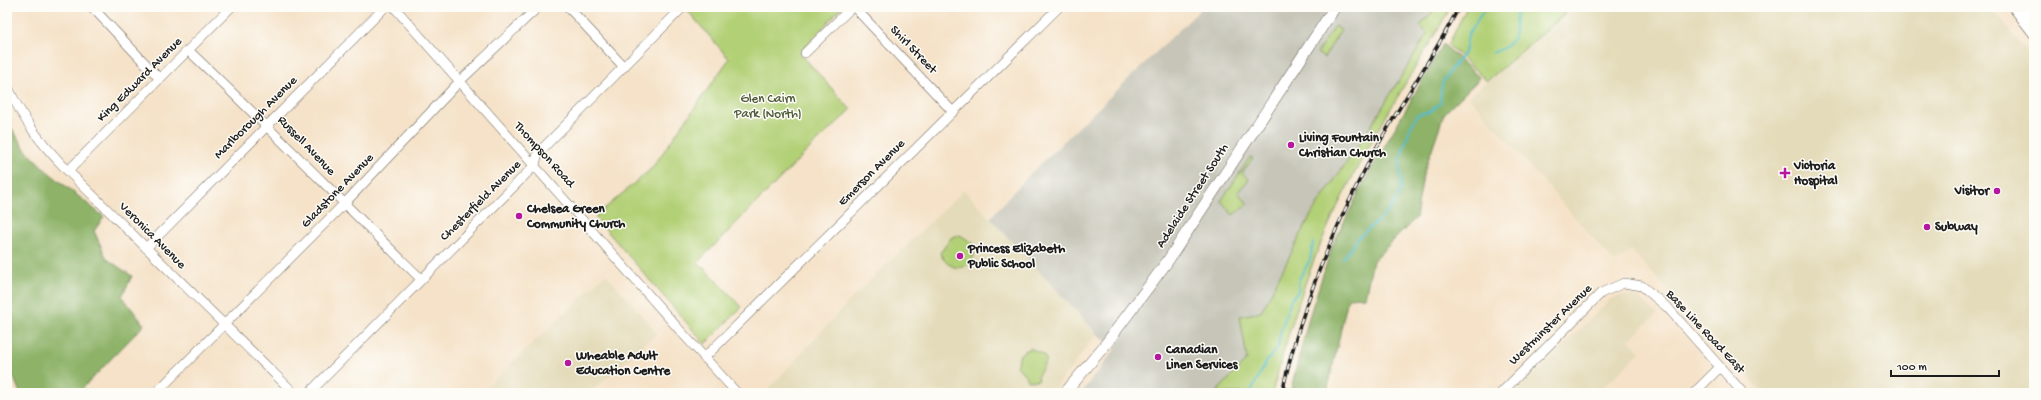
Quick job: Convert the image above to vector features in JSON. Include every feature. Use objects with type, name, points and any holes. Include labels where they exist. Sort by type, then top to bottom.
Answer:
[{"type":"main road","name":"Adelaide Street South","points":[[1065,393],[1106,345],[1167,262],[1335,7]]},
{"type":"main road","points":[[2014,7],[2034,33]]},
{"type":"main road","points":[[2027,7],[2034,16]]},
{"type":"street","points":[[92,7],[159,78]]},
{"type":"street","name":"King Edward Avenue","points":[[68,171],[231,7]]},
{"type":"street","name":"Marlborough Avenue","points":[[146,248],[386,7]]},
{"type":"street","name":"Thompson Road","points":[[394,7],[704,358],[737,393]]},
{"type":"street","name":"Gladstone Avenue","points":[[156,393],[344,204],[460,81],[538,7]]},
{"type":"street","points":[[568,7],[624,67]]},
{"type":"street","name":"Chesterfield Avenue","points":[[309,393],[535,165],[538,153],[683,7]]},
{"type":"street","points":[[805,53],[853,7]]},
{"type":"street","name":"Shirl Street","points":[[853,7],[953,112]]},
{"type":"street","name":"Emerson Avenue","points":[[704,358],[1059,7]]},
{"type":"street","name":"Russell Avenue","points":[[188,50],[267,125],[344,204],[421,279]]},
{"type":"street","name":"Veronica Avenue","points":[[7,85],[26,122],[39,140],[68,171],[223,325],[294,393]]},
{"type":"street","name":"Base Line Road East","points":[[1624,283],[1642,286],[1668,308],[1743,393]]},
{"type":"street","name":"Westminster Avenue","points":[[1501,393],[1600,295],[1624,283]]},
{"type":"street","points":[[1694,393],[1720,367]]},
{"type":"shaded area","points":[[1203,7],[1437,7],[1421,25],[1427,34],[1371,126],[1312,213],[1261,312],[1240,316],[1247,359],[1216,393],[1081,393],[1115,349],[1097,334],[990,218],[1030,174]]},
{"type":"shaded area","name":"Victoria Hospital","points":[[1564,7],[1992,7],[2034,61],[2034,393],[1763,393],[1631,250],[1615,263],[1469,97],[1564,15]]},
{"type":"shaded area","name":"Princess Elizabeth Public School","points":[[964,190],[1097,334],[1051,393],[765,393],[856,294]]},
{"type":"shaded area","name":"Wheable Adult Education Centre","points":[[606,274],[657,333],[590,393],[480,393]]},
{"type":"shaded area","points":[[1622,295],[1639,298],[1657,314],[1629,340],[1640,352],[1598,393],[1515,393],[1611,299]]},
{"type":"green space","name":"Glen Cairn Park (North)","points":[[692,7],[842,7],[800,53],[851,110],[812,146],[698,262],[742,307],[705,344],[595,217],[652,168],[729,59],[688,11]]},
{"type":"green space","points":[[1437,7],[1451,7],[1379,129],[1330,223],[1303,289],[1272,393],[1216,393],[1247,359],[1240,316],[1261,312],[1312,213],[1371,126],[1427,34],[1420,25]]},
{"type":"green space","points":[[1467,7],[1564,7],[1564,15],[1487,81],[1448,45]]},
{"type":"green space","points":[[1335,26],[1341,30],[1324,58],[1317,53]]},
{"type":"green space","points":[[1443,44],[1480,78],[1444,114],[1423,175],[1416,218],[1373,261],[1365,297],[1348,298],[1327,392],[1290,393],[1309,317],[1333,244],[1363,184]]},
{"type":"green space","points":[[7,121],[25,149],[47,171],[104,217],[94,231],[107,259],[132,276],[122,296],[144,325],[78,393],[20,393],[7,361]]},
{"type":"green space","points":[[1250,157],[1253,158],[1242,173],[1249,179],[1238,192],[1248,204],[1233,215],[1221,201]]},
{"type":"green space","points":[[960,235],[974,244],[974,253],[968,264],[963,267],[956,267],[945,261],[940,253],[952,237]]},
{"type":"green space","points":[[1030,348],[1042,354],[1047,360],[1038,375],[1039,380],[1028,381],[1027,377],[1017,366],[1020,354]]},
{"type":"waterway","points":[[1343,259],[1359,237],[1388,212],[1401,191],[1400,161],[1410,128],[1418,114],[1430,112],[1440,103],[1442,84],[1450,70],[1465,52],[1468,34],[1486,7]]},
{"type":"waterway","points":[[1492,53],[1505,47],[1514,37],[1516,17],[1519,7]]},
{"type":"waterway","points":[[1250,393],[1267,361],[1278,347],[1280,333],[1291,299],[1298,292],[1299,279],[1310,260],[1313,243]]},
{"type":"railway","points":[[1282,393],[1289,362],[1308,301],[1331,242],[1357,184],[1382,137],[1438,45],[1459,7]]},
{"type":"place","name":"Living Fountain Christian Church","points":[[1291,145]]},
{"type":"place","name":"Victoria Hospital","points":[[1785,173]]},
{"type":"place","name":"Visitor","points":[[1997,191]]},
{"type":"place","name":"Chelsea Green Community Church","points":[[519,216]]},
{"type":"place","name":"Subway","points":[[1927,227]]},
{"type":"place","name":"Princess Elizabeth Public School","points":[[960,256]]},
{"type":"place","name":"Canadian Linen Services","points":[[1158,357]]},
{"type":"place","name":"Wheable Adult Education Centre","points":[[568,363]]}]
